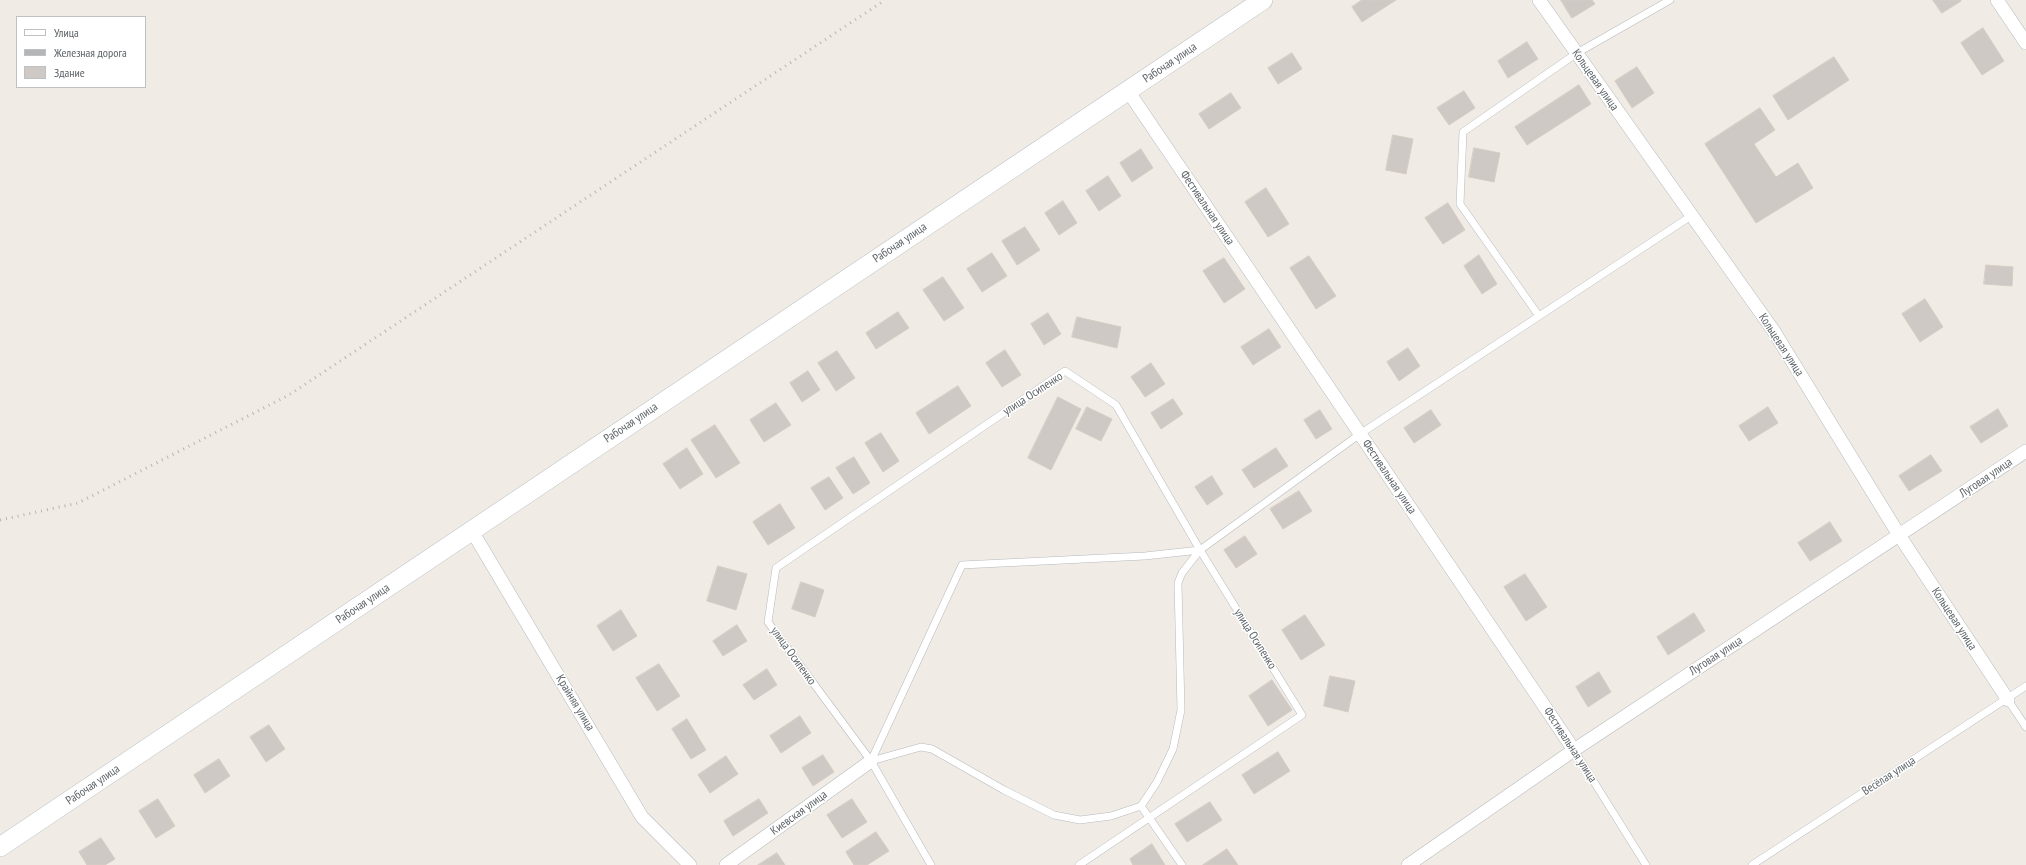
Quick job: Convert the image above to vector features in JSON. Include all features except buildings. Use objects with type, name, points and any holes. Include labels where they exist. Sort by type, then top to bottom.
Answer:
[{"type":"main road","name":"Рабочая улица","points":[[0,847],[1263,0]]},
{"type":"street","name":"Кольцевая улица","points":[[1539,0],[1773,330],[1899,535],[2008,700]]},
{"type":"street","points":[[2000,1],[2026,43]]},
{"type":"street","name":"Фестивальная улица","points":[[1128,91],[1574,750]]},
{"type":"street","name":"Луговая улица","points":[[1408,865],[1574,750],[2026,451]]},
{"type":"street","name":"Крайняя улица","points":[[472,531],[642,817],[690,865]]},
{"type":"street","name":"Киевская улица","points":[[726,865],[871,762]]},
{"type":"lane","points":[[1539,316],[1460,204],[1463,132],[1577,53],[1670,0]]},
{"type":"lane","points":[[871,762],[921,747],[932,749],[1004,790],[1054,815],[1080,820],[1111,816],[1141,806],[1157,782],[1173,749],[1181,710],[1178,583],[1182,573],[1200,550],[1360,434],[1691,216]]},
{"type":"lane","name":"улица Осипенко","points":[[931,865],[871,762],[768,622],[776,568],[1065,371],[1116,405],[1200,550],[1302,715],[1078,865]]},
{"type":"lane","points":[[871,762],[962,565],[1145,556],[1200,550]]},
{"type":"lane","name":"Весёлая улица","points":[[1752,865],[2008,700],[2026,686]]},
{"type":"lane","points":[[2008,700],[2026,727]]},
{"type":"lane","name":"Фестивальная улица","points":[[1574,750],[1646,865]]},
{"type":"lane","points":[[1141,806],[1182,865]]},
{"type":"railway","points":[[0,520],[78,503],[289,395],[885,0]]}]
